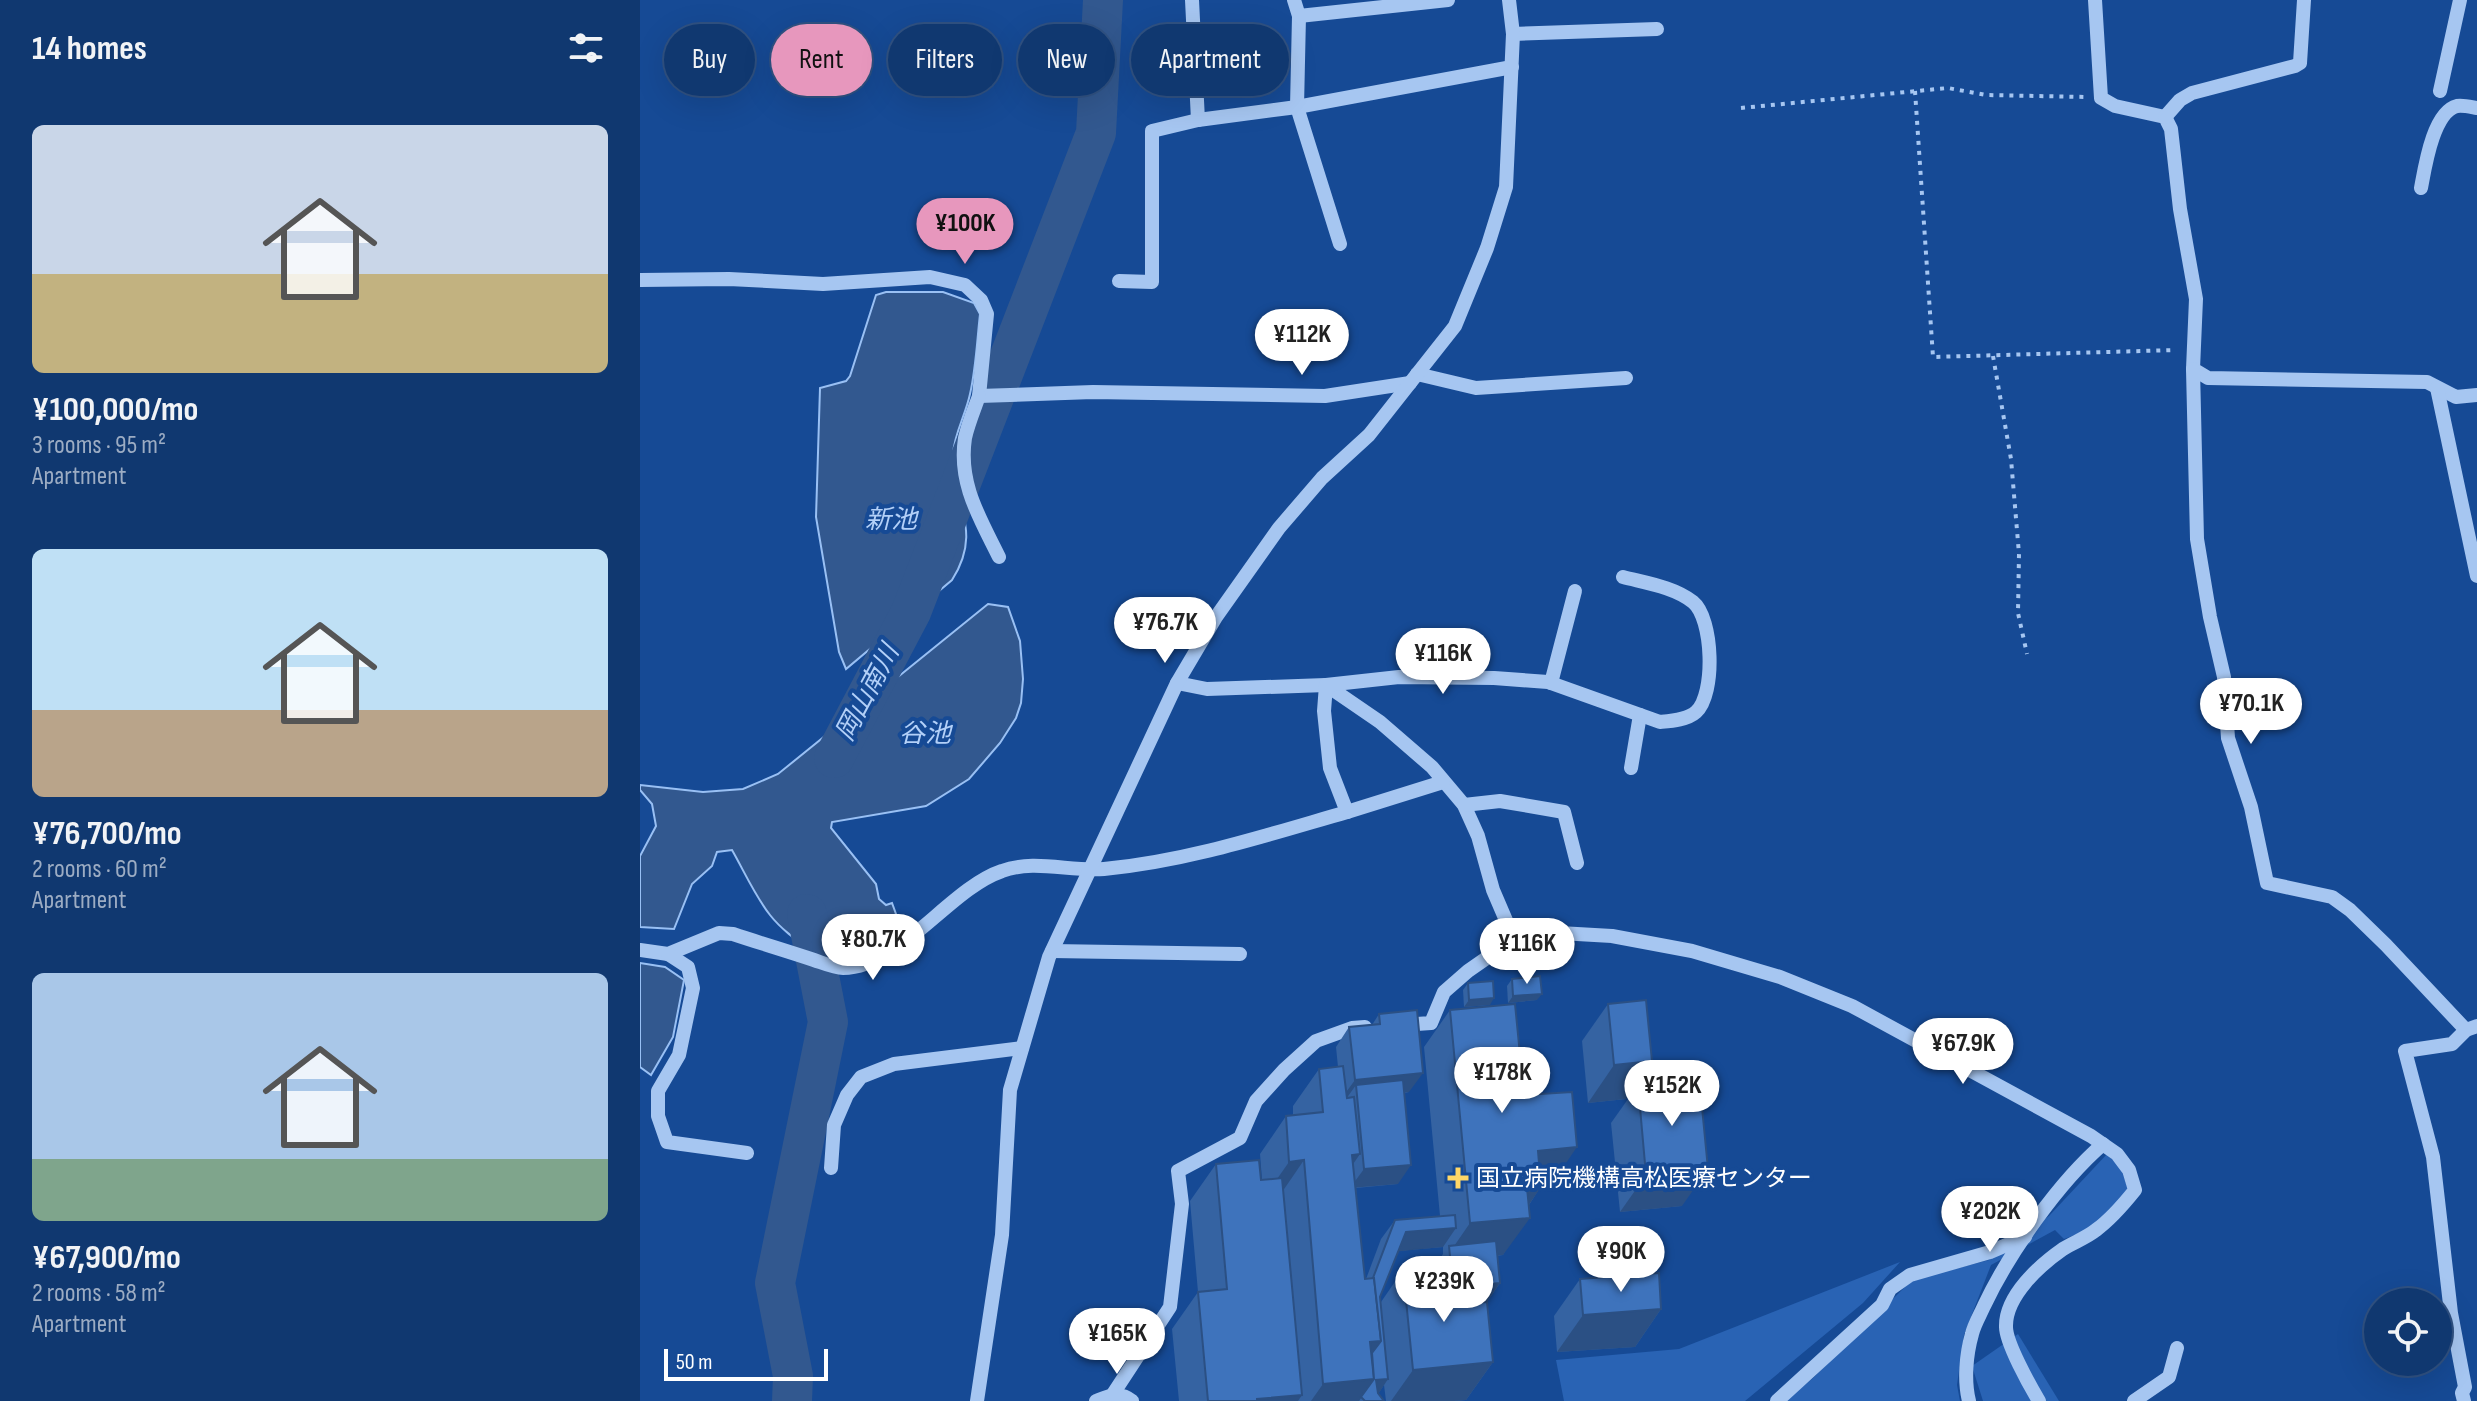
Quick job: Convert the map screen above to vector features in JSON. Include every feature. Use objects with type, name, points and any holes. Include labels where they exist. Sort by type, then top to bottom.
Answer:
[{"type":"street","points":[[1192,0],[1198,120]]},
{"type":"street","points":[[1294,0],[1299,16],[1297,107],[1340,244]]},
{"type":"street","points":[[1299,16],[1448,0]]},
{"type":"street","points":[[977,1401],[1002,1235],[1010,1090],[1052,951],[1177,683],[1216,617],[1279,528],[1322,478],[1369,435],[1455,326],[1491,236],[1506,187],[1513,34],[1509,0]]},
{"type":"street","points":[[2095,0],[2101,98],[2115,106],[2165,117]]},
{"type":"street","points":[[2165,117],[2180,100],[2192,93],[2300,63],[2304,0]]},
{"type":"street","points":[[2440,91],[2460,0]]},
{"type":"street","points":[[1513,34],[1657,29]]},
{"type":"street","points":[[1119,281],[1152,282],[1152,131],[1198,120],[1297,107],[1512,67]]},
{"type":"street","points":[[2421,188],[2427,153],[2443,115],[2456,106],[2477,108]]},
{"type":"street","points":[[2165,117],[2171,129],[2180,209],[2196,299],[2193,369],[2197,539],[2224,677],[2228,738],[2251,807],[2267,883],[2332,897],[2350,910],[2472,1028],[2452,1044],[2405,1051],[2433,1157],[2451,1313],[2465,1394]]},
{"type":"street","points":[[640,280],[729,279],[823,284],[930,277],[965,285],[981,300],[987,314],[979,396],[966,434],[963,454],[969,495],[999,557]]},
{"type":"street","points":[[2193,369],[2208,378],[2427,382],[2456,397],[2477,395]]},
{"type":"street","points":[[979,396],[1093,392],[1325,396],[1413,379],[1476,388],[1626,378]]},
{"type":"street","points":[[2437,388],[2477,576]]},
{"type":"street","points":[[1177,683],[1207,689],[1326,685],[1399,677],[1494,678],[1551,683],[1660,722],[1676,721],[1695,712],[1706,696],[1710,671],[1703,614],[1692,602],[1662,586],[1623,577]]},
{"type":"street","points":[[1551,683],[1575,591]]},
{"type":"street","points":[[1326,685],[1380,722],[1432,767],[1464,805],[1478,836],[1493,890],[1514,939]]},
{"type":"street","points":[[1326,685],[1324,711],[1330,768],[1347,812]]},
{"type":"street","points":[[1631,768],[1640,715]]},
{"type":"street","points":[[668,954],[719,933],[733,934],[841,969],[868,963],[904,943],[975,884],[1003,870],[1032,866],[1101,869],[1176,858],[1233,846],[1443,782]]},
{"type":"street","points":[[1464,805],[1500,801],[1564,812],[1577,863]]},
{"type":"street","points":[[1113,1394],[1170,1307],[1182,1204],[1178,1171],[1240,1138],[1256,1101],[1316,1041],[1352,1028],[1431,1023],[1444,992],[1468,971],[1514,939],[1542,932],[1612,936],[1692,951],[1780,977],[1852,1006],[1953,1059],[2117,1154],[2129,1170],[2135,1190],[2096,1230],[2041,1267],[2011,1306],[2006,1328],[2022,1371],[2039,1401]]},
{"type":"street","points":[[640,950],[668,954],[688,967],[693,988],[679,1055],[658,1091],[658,1116],[667,1142],[747,1153]]},
{"type":"street","points":[[1052,951],[1240,954]]},
{"type":"street","points":[[831,1168],[834,1125],[847,1095],[861,1077],[894,1064],[1022,1048]]},
{"type":"street","points":[[1969,1401],[1965,1385],[1972,1334],[1999,1275],[2087,1158],[2103,1144]]},
{"type":"street","points":[[1777,1401],[1882,1305],[1890,1289],[1910,1275],[1990,1252],[2025,1237]]},
{"type":"street","points":[[2134,1401],[2169,1377],[2177,1348]]},
{"type":"street","points":[[1096,1401],[1113,1394],[1132,1401]]},
{"type":"path","points":[[1741,108],[1948,88],[1986,95],[2101,98]]},
{"type":"path","points":[[1915,91],[1933,357],[2194,350]]},
{"type":"path","points":[[1993,356],[2011,459],[2019,554],[2018,613],[2027,654]]},
{"type":"shaded area","points":[[2107,1154],[2121,1168],[2129,1193],[2096,1227],[2064,1239],[2055,1230],[1991,1265],[1964,1335],[1957,1385],[1960,1401],[1785,1401],[1812,1379],[1912,1280],[1989,1260],[2049,1216]]},
{"type":"shaded area","points":[[1900,1262],[1863,1303],[1745,1401],[1564,1401],[1556,1360],[1679,1349]]},
{"type":"shaded area","points":[[2018,1334],[2059,1401],[1983,1401],[1972,1366]]},
{"type":"water","name":"新池","points":[[886,292],[943,292],[974,303],[980,314],[972,384],[953,454],[966,546],[952,580],[846,669],[839,652],[816,517],[820,388],[846,381],[850,376],[876,295]]},
{"type":"water","name":"谷池","points":[[988,604],[1008,607],[1020,641],[1021,703],[1016,718],[1000,743],[969,779],[926,806],[832,822],[831,828],[876,884],[879,899],[886,905],[892,903],[896,914],[884,928],[891,936],[867,956],[855,960],[828,957],[814,951],[789,934],[770,915],[732,850],[717,852],[712,866],[692,884],[674,929],[640,927],[640,856],[656,826],[652,804],[640,790],[640,785],[703,792],[743,789],[778,774]]},
{"type":"water","points":[[640,963],[665,967],[684,980],[673,1037],[651,1075],[640,1067]]},
{"type":"building","points":[[1540,976],[1542,994],[1513,996],[1512,979]]},
{"type":"building","points":[[1493,981],[1494,998],[1469,1000],[1468,983]]},
{"type":"building","points":[[1646,1000],[1652,1061],[1614,1065],[1608,1004]]},
{"type":"building","points":[[1515,1004],[1524,1095],[1572,1092],[1577,1147],[1538,1151],[1541,1187],[1527,1188],[1530,1218],[1470,1223],[1450,1010]]},
{"type":"building","points":[[1417,1010],[1423,1073],[1355,1080],[1349,1027],[1380,1024],[1379,1014]]},
{"type":"building","points":[[1343,1066],[1347,1098],[1354,1097],[1360,1154],[1352,1155],[1365,1279],[1374,1278],[1381,1341],[1370,1342],[1374,1379],[1323,1384],[1304,1160],[1289,1162],[1286,1116],[1323,1112],[1319,1069]]},
{"type":"building","points":[[1403,1080],[1411,1165],[1364,1169],[1356,1085]]},
{"type":"building","points":[[1683,1081],[1701,1097],[1708,1169],[1646,1175],[1638,1085]]},
{"type":"building","points":[[1259,1160],[1261,1180],[1282,1178],[1302,1395],[1257,1401],[1208,1401],[1198,1292],[1227,1289],[1216,1164]]},
{"type":"building","points":[[1455,1215],[1456,1228],[1406,1232],[1380,1297],[1388,1379],[1376,1380],[1378,1393],[1384,1401],[1365,1401],[1361,1397],[1374,1379],[1372,1353],[1381,1341],[1373,1278],[1395,1220]]},
{"type":"building","points":[[1496,1241],[1500,1283],[1453,1288],[1449,1246]]},
{"type":"building","points":[[1444,1266],[1447,1305],[1487,1302],[1493,1362],[1413,1370],[1403,1270]]},
{"type":"building","points":[[1659,1273],[1661,1309],[1583,1315],[1580,1279]]},
{"type":"waterway","name":"岡山南川","points":[[834,758],[911,612],[1096,133],[1103,0]]},
{"type":"waterway","name":"岡山南川","points":[[792,1401],[793,1376],[775,1283],[828,1022],[807,914]]},
{"type":"place","name":"国立病院機構高松医療センター","points":[[1458,1178]]}]
